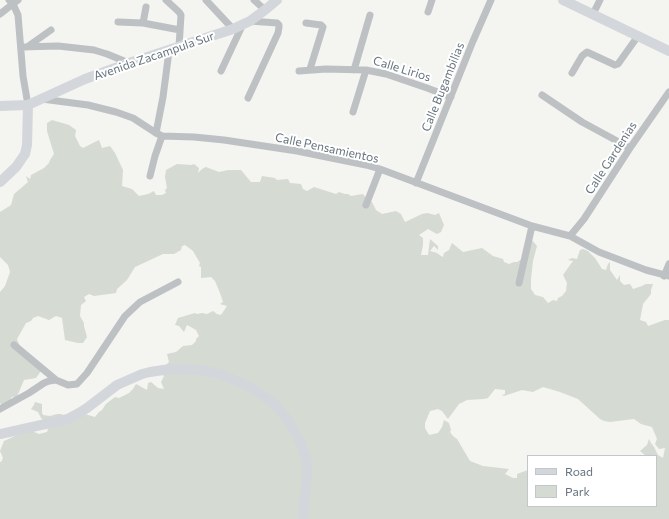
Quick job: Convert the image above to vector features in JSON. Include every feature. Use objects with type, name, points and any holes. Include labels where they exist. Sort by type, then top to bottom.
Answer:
[{"type":"main road","name":"Avenida Zacampula Sur","points":[[28,105],[85,79],[233,29],[246,23],[277,0]]},
{"type":"main road","points":[[562,0],[669,51]]},
{"type":"main road","points":[[0,106],[28,105],[27,146],[25,154],[16,168],[0,182]]},
{"type":"main road","points":[[0,434],[68,419],[87,408],[117,385],[142,374],[187,369],[220,374],[238,381],[261,394],[277,407],[292,427],[301,443],[306,459],[307,475],[303,519]]},
{"type":"street","points":[[150,176],[159,135],[163,97],[180,30],[181,15],[166,0]]},
{"type":"street","points":[[206,0],[233,29]]},
{"type":"street","points":[[254,0],[265,10]]},
{"type":"street","points":[[428,12],[432,0]]},
{"type":"street","name":"Calle Bugambilias","points":[[416,183],[491,0]]},
{"type":"street","points":[[592,14],[600,0]]},
{"type":"street","points":[[0,14],[13,1],[18,16],[24,47],[23,76],[28,105]]},
{"type":"street","points":[[143,23],[146,7]]},
{"type":"street","points":[[354,70],[370,15]]},
{"type":"street","points":[[118,22],[143,23],[180,30]]},
{"type":"street","points":[[221,71],[246,23],[277,23],[279,25],[278,33],[248,98]]},
{"type":"street","points":[[306,23],[321,25],[323,27],[310,69]]},
{"type":"street","points":[[24,47],[51,30]]},
{"type":"street","points":[[572,73],[582,56],[587,52],[615,65],[618,64],[638,36]]},
{"type":"street","points":[[24,47],[58,46],[94,50],[129,64]]},
{"type":"street","name":"Calle Lirios","points":[[298,71],[310,69],[366,70],[386,74],[450,97]]},
{"type":"street","points":[[353,112],[366,70]]},
{"type":"street","name":"Calle Gardenias","points":[[570,236],[584,219],[630,148],[669,92]]},
{"type":"street","points":[[542,95],[582,122],[630,148]]},
{"type":"street","points":[[40,99],[88,105],[116,112],[133,118],[159,135]]},
{"type":"street","name":"Calle Pensamientos","points":[[159,135],[224,140],[297,151],[366,165],[532,226],[570,236],[599,252],[646,270],[667,276]]},
{"type":"street","points":[[366,205],[380,169]]},
{"type":"street","points":[[519,283],[532,226]]},
{"type":"street","points":[[667,276],[669,264]]},
{"type":"street","points":[[14,345],[56,380],[68,385],[77,384],[87,373],[125,316],[140,302],[178,282]]},
{"type":"street","points":[[0,410],[49,381],[56,380]]},
{"type":"green space","points":[[52,120],[69,125],[76,130],[75,136],[80,146],[83,148],[99,140],[102,148],[110,146],[123,170],[122,186],[132,189],[139,196],[154,191],[156,195],[166,193],[166,170],[177,164],[194,164],[199,168],[198,173],[206,167],[219,172],[241,170],[251,182],[260,182],[262,176],[275,178],[277,180],[288,179],[290,183],[301,184],[303,189],[307,191],[314,187],[336,194],[339,192],[351,196],[363,194],[372,202],[376,210],[382,214],[396,211],[401,214],[405,222],[422,214],[427,213],[435,215],[439,213],[444,225],[441,232],[437,234],[428,229],[419,235],[423,238],[421,255],[428,255],[430,239],[438,246],[438,250],[434,246],[430,251],[443,257],[444,253],[449,250],[452,243],[463,252],[482,248],[493,256],[503,259],[504,262],[509,264],[522,259],[531,239],[537,246],[533,261],[531,289],[535,295],[543,297],[548,303],[553,300],[557,301],[558,298],[566,291],[567,283],[563,275],[573,261],[568,260],[572,258],[577,259],[580,250],[583,249],[588,251],[595,258],[602,269],[606,270],[610,262],[610,270],[617,280],[620,275],[620,281],[624,285],[630,284],[633,289],[646,284],[653,284],[651,294],[643,304],[640,320],[646,322],[648,326],[669,320],[669,519],[0,519],[0,462],[3,458],[0,451],[4,441],[24,432],[32,431],[39,434],[47,432],[49,425],[41,418],[38,412],[31,409],[35,402],[42,404],[43,415],[50,416],[62,414],[64,418],[85,414],[95,417],[106,404],[115,397],[119,398],[129,393],[136,384],[147,390],[148,383],[151,382],[158,388],[164,389],[161,382],[164,376],[162,374],[163,368],[169,362],[167,354],[176,352],[183,346],[192,345],[199,336],[196,330],[187,325],[184,332],[179,326],[175,325],[178,318],[195,313],[207,314],[213,311],[221,315],[227,306],[220,304],[223,302],[215,281],[211,277],[201,278],[200,263],[193,251],[185,245],[182,246],[181,250],[174,254],[163,254],[135,267],[127,280],[117,289],[116,293],[94,296],[89,294],[84,297],[86,301],[81,305],[80,316],[84,323],[87,337],[83,343],[65,340],[62,318],[56,316],[49,320],[38,316],[26,323],[17,339],[24,356],[41,371],[36,378],[24,380],[16,399],[13,398],[14,396],[11,398],[9,404],[2,405],[0,403],[0,292],[5,286],[10,272],[8,265],[0,257],[0,212],[11,205],[14,194],[28,182],[26,176],[30,179],[31,175],[44,168],[49,163],[54,154],[47,131],[47,123]],"holes":[[[543,387],[578,399],[604,421],[610,422],[634,419],[641,424],[652,427],[657,439],[655,444],[659,449],[665,448],[663,458],[658,455],[649,439],[647,445],[640,451],[645,455],[657,455],[657,507],[527,507],[527,470],[517,474],[517,478],[513,478],[505,474],[509,469],[483,466],[470,461],[457,439],[450,432],[451,430],[449,423],[444,420],[438,433],[429,435],[425,428],[425,423],[430,411],[438,409],[442,411],[448,419],[459,404],[467,400],[488,398],[495,389],[505,390],[505,394],[502,395],[504,396],[522,390],[533,392]]]}]
